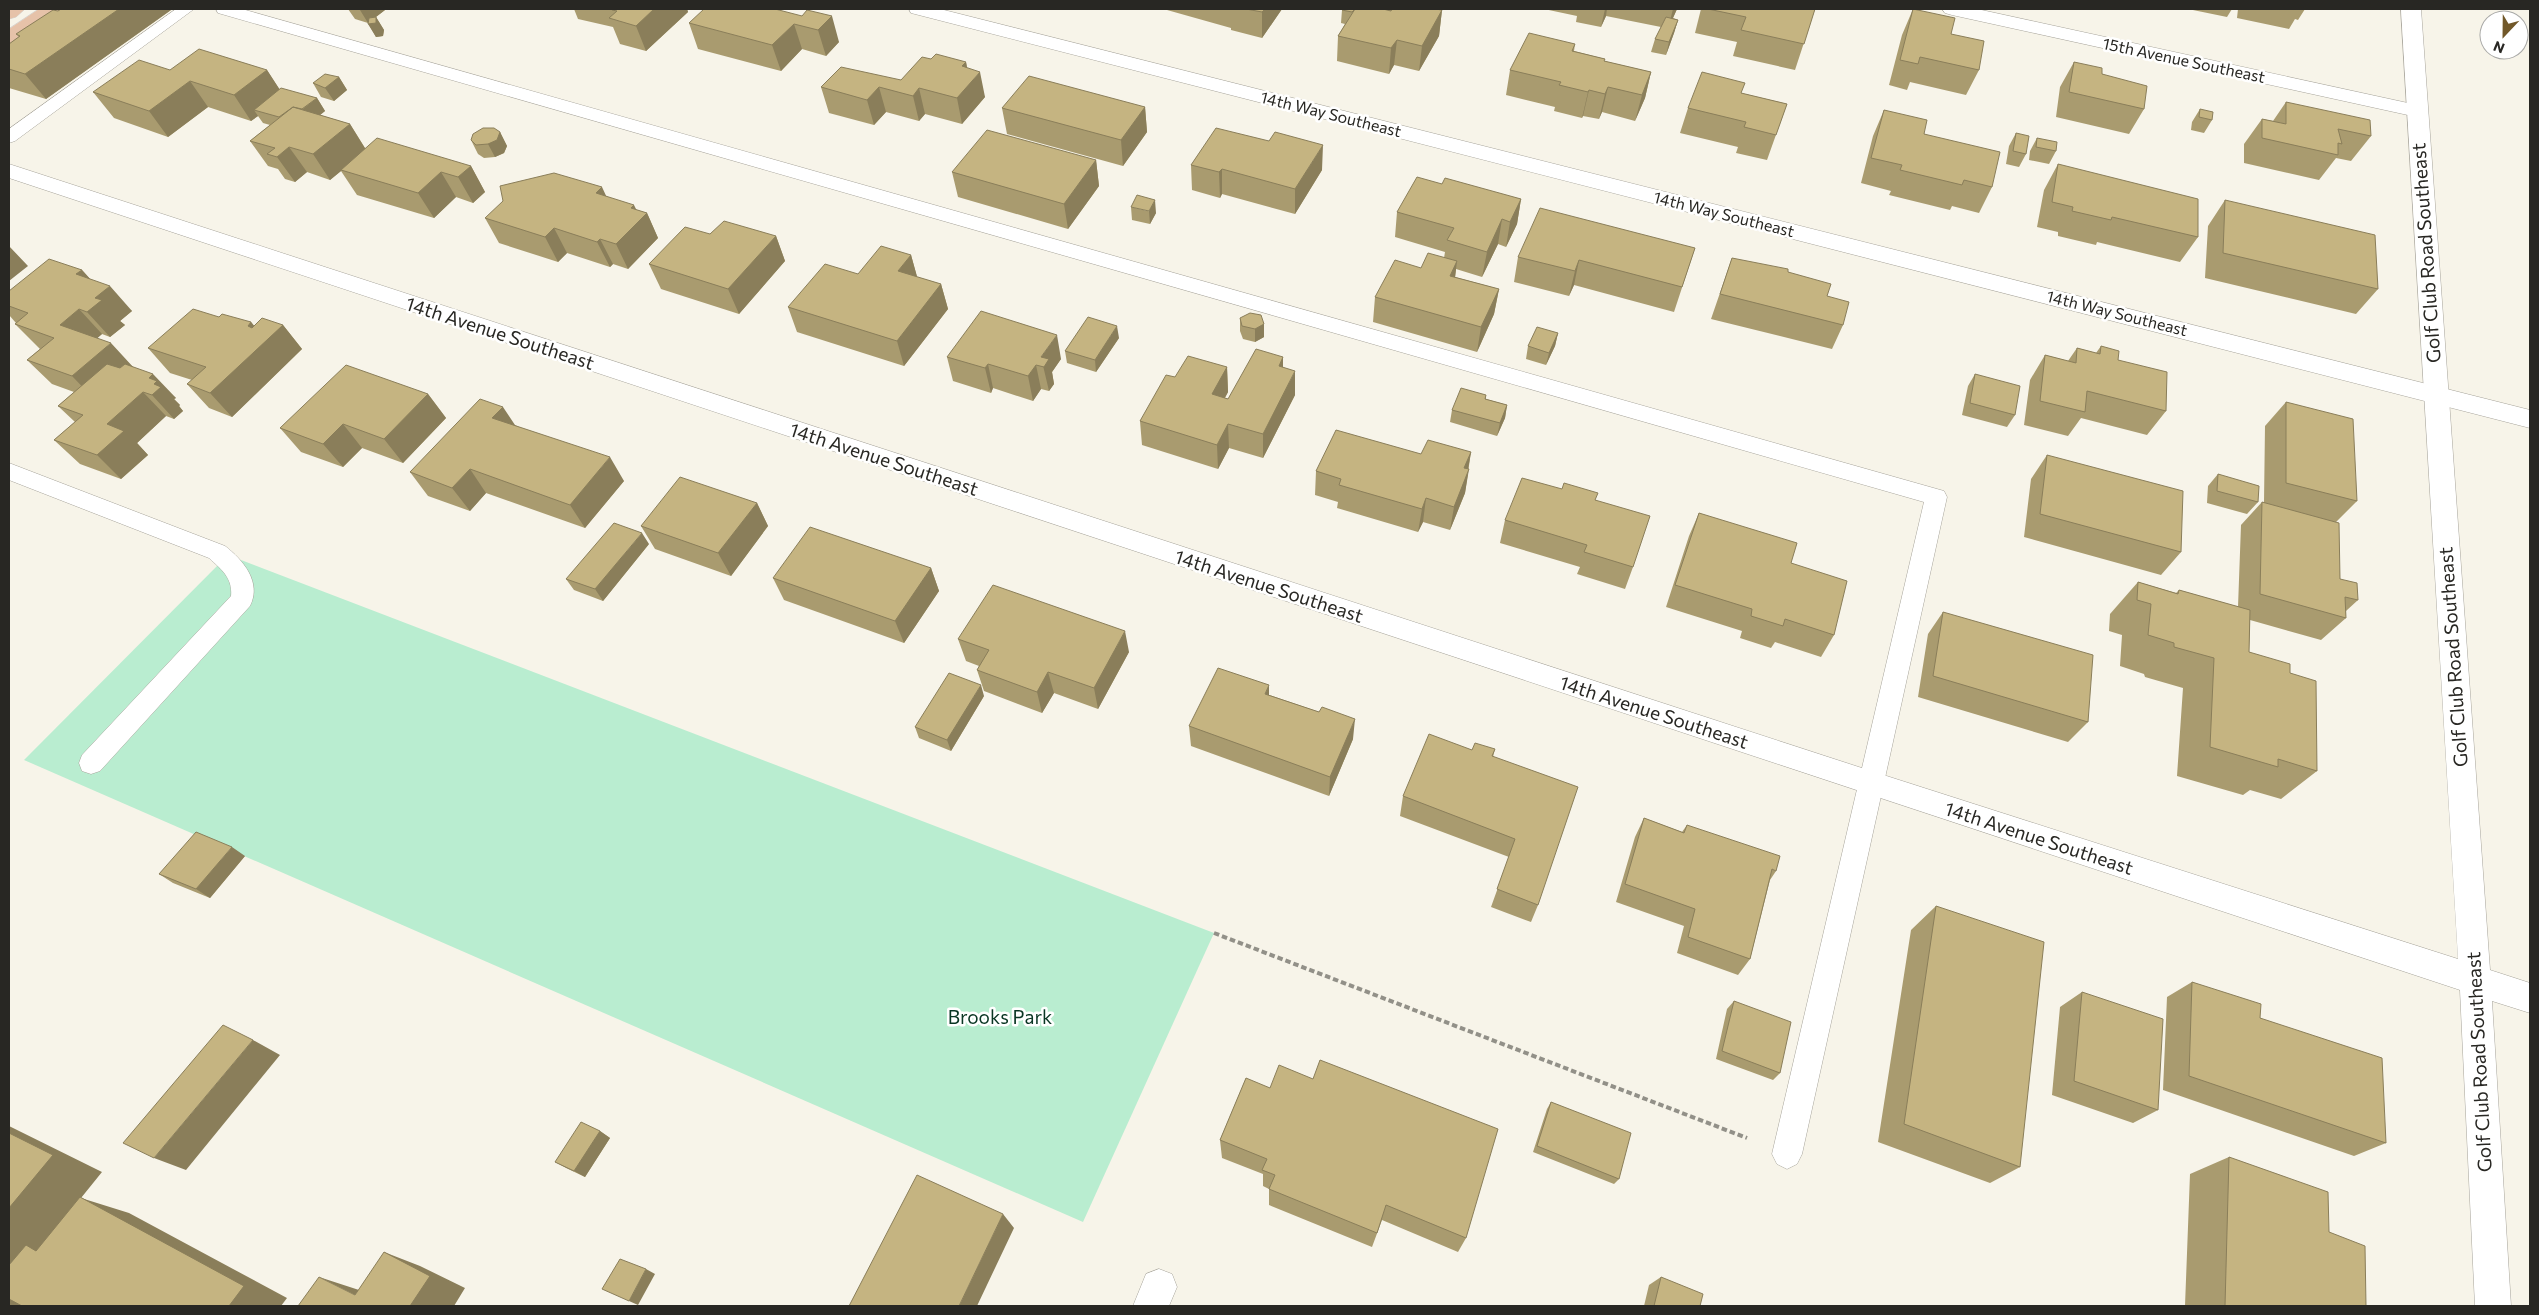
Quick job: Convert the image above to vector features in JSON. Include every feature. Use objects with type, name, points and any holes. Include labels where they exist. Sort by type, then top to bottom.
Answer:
[{"type":"main road","points":[[9,13],[15,9]]},
{"type":"main road","points":[[9,38],[52,9]]},
{"type":"street","name":"14th Way Southeast","points":[[918,9],[2530,419]]},
{"type":"street","name":"15th Avenue Southeast","points":[[1952,9],[2417,111]]},
{"type":"street","name":"Golf Club Road Southeast","points":[[2411,9],[2475,979],[2493,1306]]},
{"type":"street","name":"14th Avenue Southeast","points":[[9,171],[1870,784],[2530,998]]},
{"type":"lane","points":[[9,137],[186,9]]},
{"type":"lane","points":[[224,9],[1936,497],[1788,1154]]},
{"type":"lane","points":[[9,471],[217,552],[236,568],[244,587],[242,599],[90,763]]},
{"type":"path","points":[[1214,933],[1788,1154]]},
{"type":"green space","name":"Brooks Park","points":[[228,555],[1214,933],[1083,1222],[24,760]]},
{"type":"building","points":[[61,9],[119,9],[25,74],[9,69],[9,44],[20,36],[16,34],[53,10],[58,11]]},
{"type":"building","points":[[613,9],[654,9],[636,26],[609,18],[617,11]]},
{"type":"building","points":[[704,9],[775,9],[802,16],[807,10],[832,16],[818,30],[794,24],[772,45],[689,23]]},
{"type":"building","points":[[1246,9],[1265,9],[1262,12]]},
{"type":"building","points":[[1342,9],[1355,9],[1352,12]]},
{"type":"building","points":[[1355,9],[1383,9],[1391,11],[1392,9],[1442,10],[1422,46],[1397,40],[1391,48],[1338,36]]},
{"type":"building","points":[[1708,9],[1815,9],[1804,44],[1741,30],[1746,17]]},
{"type":"building","points":[[1913,9],[1955,18],[1951,34],[1984,41],[1979,70],[1920,57],[1918,64],[1900,60]]},
{"type":"building","points":[[376,17],[376,23],[368,24],[369,18]]},
{"type":"building","points":[[1666,17],[1678,20],[1669,42],[1655,39]]},
{"type":"building","points":[[1529,33],[1575,44],[1572,51],[1651,72],[1642,95],[1608,87],[1605,94],[1589,90],[1588,92],[1559,85],[1561,82],[1510,70]]},
{"type":"building","points":[[199,49],[267,70],[234,95],[190,81],[149,111],[93,92],[139,60],[170,70]]},
{"type":"building","points":[[936,54],[966,62],[962,66],[980,72],[957,98],[919,88],[913,96],[879,87],[867,100],[821,87],[841,67],[901,80],[922,57],[931,59]]},
{"type":"building","points":[[2074,62],[2102,68],[2102,74],[2147,86],[2144,109],[2069,92]]},
{"type":"building","points":[[1702,72],[1745,83],[1741,93],[1787,104],[1776,135],[1744,127],[1746,122],[1688,108]]},
{"type":"building","points":[[325,74],[339,77],[325,88],[313,83]]},
{"type":"building","points":[[1029,76],[1145,107],[1121,140],[1002,108]]},
{"type":"building","points":[[281,88],[317,98],[302,109],[293,107],[279,117],[254,110]]},
{"type":"building","points":[[2286,102],[2370,120],[2371,136],[2338,129],[2342,144],[2338,143],[2338,155],[2262,138],[2262,119],[2286,124]]},
{"type":"building","points":[[293,107],[350,124],[313,154],[289,147],[277,157],[267,154],[275,148],[250,141]]},
{"type":"building","points":[[2200,109],[2213,112],[2212,120],[2199,117]]},
{"type":"building","points":[[1884,110],[1927,120],[1924,134],[2000,152],[1992,187],[1964,180],[1962,185],[1900,170],[1902,165],[1871,158]]},
{"type":"building","points":[[483,128],[494,128],[500,132],[497,140],[488,144],[476,145],[471,140],[473,134]]},
{"type":"building","points":[[1216,128],[1269,141],[1275,132],[1323,145],[1295,189],[1222,169],[1219,172],[1191,165]]},
{"type":"building","points":[[987,130],[1096,160],[1064,204],[952,172]]},
{"type":"building","points":[[2016,133],[2029,136],[2026,154],[2013,151]]},
{"type":"building","points":[[377,138],[471,166],[458,177],[441,172],[418,193],[341,170]]},
{"type":"building","points":[[2037,138],[2057,142],[2056,151],[2036,147]]},
{"type":"building","points":[[2058,164],[2198,199],[2198,237],[2112,217],[2111,220],[2072,211],[2073,207],[2052,202]]},
{"type":"building","points":[[554,173],[602,187],[596,193],[634,205],[631,208],[647,213],[616,244],[600,239],[597,242],[554,228],[545,237],[485,218],[503,201],[500,186]]},
{"type":"building","points":[[1417,177],[1442,184],[1445,178],[1521,199],[1510,222],[1502,219],[1487,252],[1447,240],[1454,228],[1397,212]]},
{"type":"building","points":[[1137,195],[1155,200],[1149,211],[1131,207]]},
{"type":"building","points":[[2225,200],[2375,235],[2378,289],[2223,253]]},
{"type":"building","points":[[1540,208],[1695,248],[1682,287],[1579,260],[1575,271],[1518,257]]},
{"type":"building","points":[[724,221],[776,236],[728,289],[649,264],[685,227],[710,234]]},
{"type":"building","points":[[881,246],[911,255],[898,271],[941,284],[897,341],[788,307],[825,264],[858,274]]},
{"type":"building","points":[[1428,253],[1457,261],[1450,276],[1499,289],[1481,327],[1375,297],[1395,260],[1421,268]]},
{"type":"building","points":[[1732,258],[1788,269],[1788,272],[1831,284],[1827,296],[1849,302],[1843,325],[1720,294]]},
{"type":"building","points":[[49,259],[82,270],[76,274],[110,286],[95,298],[102,300],[87,312],[79,309],[60,325],[111,343],[72,376],[27,360],[54,338],[15,324],[28,313],[9,306],[9,291]]},
{"type":"building","points":[[193,309],[219,317],[222,314],[251,322],[248,326],[252,328],[262,318],[283,325],[210,393],[187,384],[206,367],[148,348]]},
{"type":"building","points":[[981,311],[1057,335],[1041,357],[1049,359],[1044,367],[1036,365],[1028,376],[988,364],[985,368],[947,357]]},
{"type":"building","points":[[1250,313],[1261,315],[1264,324],[1255,329],[1242,326],[1240,318]]},
{"type":"building","points":[[1088,317],[1117,326],[1095,360],[1065,351]]},
{"type":"building","points":[[1537,327],[1558,333],[1549,353],[1528,346]]},
{"type":"building","points":[[2101,346],[2119,351],[2118,360],[2167,372],[2166,411],[2087,391],[2085,412],[2040,401],[2045,355],[2076,363],[2077,348],[2100,354]]},
{"type":"building","points":[[1256,349],[1283,357],[1279,366],[1295,371],[1263,434],[1228,424],[1217,445],[1140,421],[1166,375],[1175,377],[1188,356],[1227,367],[1212,394],[1228,399]]},
{"type":"building","points":[[107,364],[120,368],[125,364],[153,374],[149,378],[157,381],[154,384],[161,387],[152,395],[143,392],[107,424],[124,431],[97,455],[54,440],[83,415],[58,406]]},
{"type":"building","points":[[346,365],[428,394],[384,439],[343,424],[323,444],[280,428]]},
{"type":"building","points":[[1975,374],[2020,386],[2015,415],[1970,403]]},
{"type":"building","points":[[1461,388],[1486,395],[1485,399],[1507,405],[1500,423],[1452,410]]},
{"type":"building","points":[[480,399],[503,407],[492,418],[610,457],[570,505],[470,469],[452,488],[410,472]]},
{"type":"building","points":[[2286,402],[2353,419],[2357,501],[2286,483]]},
{"type":"building","points":[[1336,430],[1421,454],[1428,440],[1471,452],[1464,468],[1469,469],[1454,507],[1426,498],[1422,509],[1339,485],[1341,479],[1316,471]]},
{"type":"building","points":[[2047,455],[2183,491],[2181,552],[2040,514]]},
{"type":"building","points":[[2218,474],[2259,486],[2258,502],[2217,491]]},
{"type":"building","points":[[680,477],[757,503],[718,553],[641,526]]},
{"type":"building","points":[[1522,478],[1562,489],[1564,483],[1598,493],[1595,500],[1650,516],[1633,567],[1584,552],[1587,545],[1505,520]]},
{"type":"building","points":[[2262,502],[2339,523],[2340,579],[2357,583],[2358,600],[2345,597],[2346,618],[2260,594]]},
{"type":"building","points":[[1699,513],[1797,543],[1791,563],[1847,581],[1834,635],[1785,619],[1783,626],[1751,616],[1752,609],[1675,585]]},
{"type":"building","points":[[614,523],[642,533],[595,589],[566,579]]},
{"type":"building","points":[[810,527],[931,568],[895,621],[773,578]]},
{"type":"building","points":[[2138,582],[2178,594],[2179,590],[2250,610],[2249,652],[2290,664],[2290,673],[2316,681],[2317,771],[2278,759],[2278,767],[2210,747],[2214,658],[2174,647],[2174,643],[2148,635],[2151,604],[2137,600]]},
{"type":"building","points":[[993,585],[1125,631],[1094,688],[1048,672],[1037,692],[977,670],[989,650],[958,639]]},
{"type":"building","points":[[1943,612],[2093,655],[2088,722],[1933,676]]},
{"type":"building","points":[[1218,668],[1269,685],[1265,694],[1319,712],[1322,707],[1355,719],[1330,777],[1189,726]]},
{"type":"building","points":[[949,673],[981,685],[947,740],[915,727]]},
{"type":"building","points":[[1429,734],[1472,750],[1475,743],[1495,749],[1492,756],[1578,787],[1538,905],[1497,889],[1515,839],[1403,796]]},
{"type":"building","points":[[1644,818],[1684,833],[1687,825],[1780,856],[1776,871],[1772,869],[1750,959],[1688,937],[1695,909],[1625,884]]},
{"type":"building","points":[[196,832],[232,847],[196,889],[159,874]]},
{"type":"building","points":[[1936,906],[2044,942],[2020,1167],[1904,1124]]},
{"type":"building","points":[[2192,982],[2261,1004],[2260,1018],[2382,1058],[2386,1143],[2189,1076]]},
{"type":"building","points":[[2082,992],[2163,1019],[2158,1110],[2074,1081]]},
{"type":"building","points":[[1734,1001],[1791,1022],[1780,1073],[1722,1051]]},
{"type":"building","points":[[223,1025],[253,1040],[154,1158],[123,1143]]},
{"type":"building","points":[[1320,1060],[1498,1129],[1466,1238],[1386,1205],[1377,1233],[1269,1189],[1275,1175],[1262,1170],[1267,1159],[1220,1140],[1246,1078],[1270,1088],[1279,1065],[1313,1079]]},
{"type":"building","points":[[1551,1102],[1631,1133],[1619,1179],[1537,1146]]},
{"type":"building","points":[[581,1122],[600,1131],[574,1171],[555,1162]]},
{"type":"building","points":[[9,1133],[53,1155],[9,1208]]},
{"type":"building","points":[[2229,1157],[2328,1192],[2329,1232],[2365,1246],[2366,1306],[2225,1306]]},
{"type":"building","points":[[917,1175],[1003,1214],[959,1306],[849,1306]]},
{"type":"building","points":[[80,1197],[244,1286],[229,1306],[22,1306],[9,1299],[9,1265],[26,1245],[36,1251]]},
{"type":"building","points":[[384,1252],[430,1276],[410,1306],[298,1306],[319,1277],[355,1295]]},
{"type":"building","points":[[620,1259],[646,1269],[629,1301],[602,1289]]},
{"type":"building","points":[[1661,1277],[1703,1294],[1700,1306],[1654,1306]]}]
